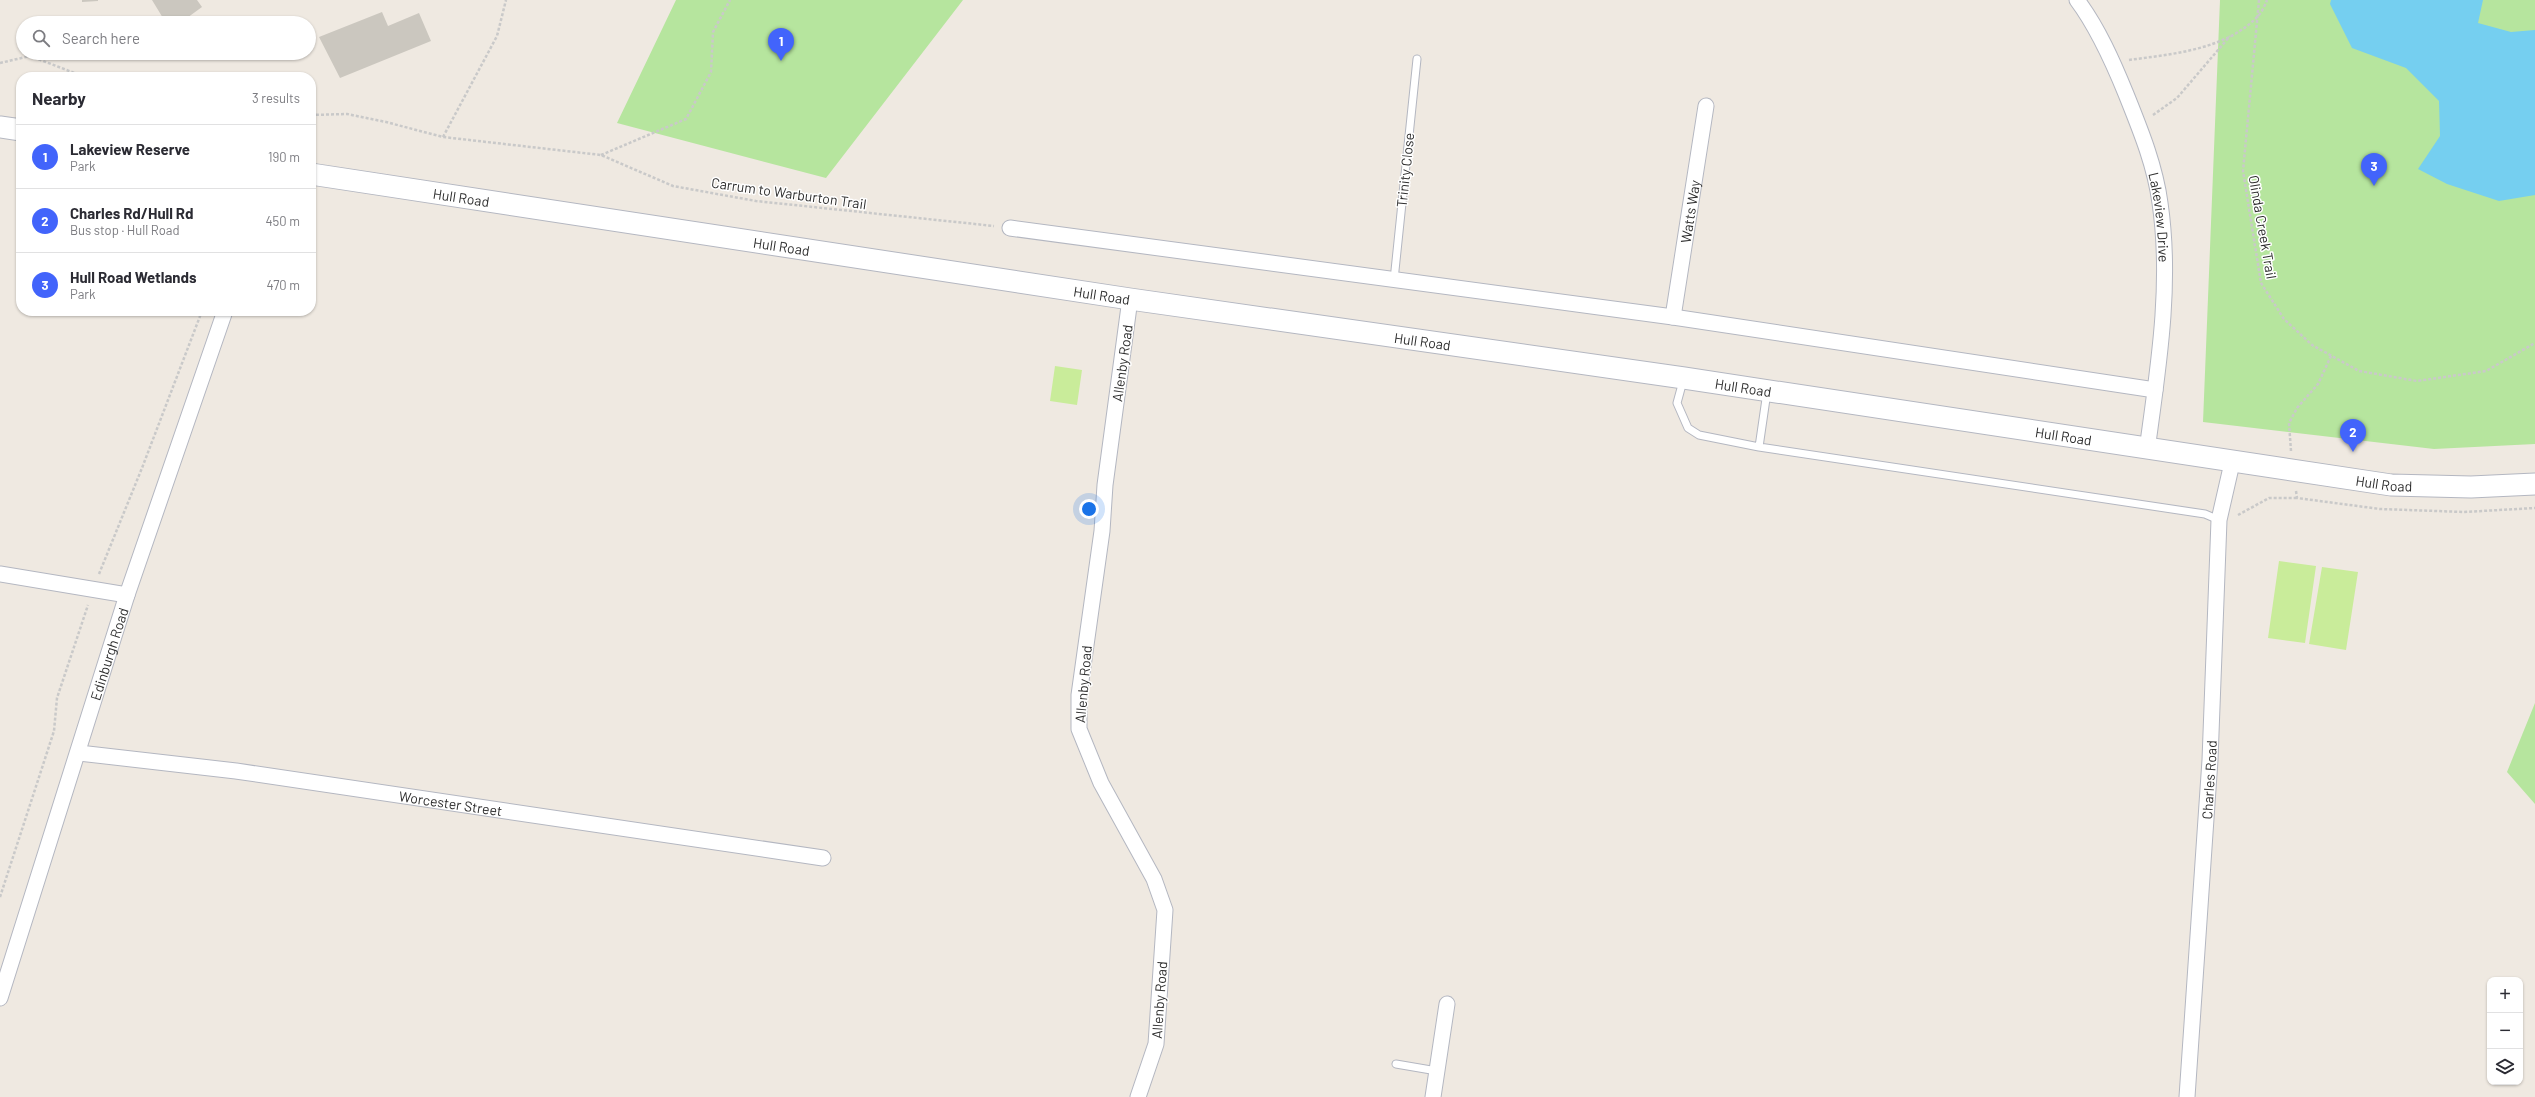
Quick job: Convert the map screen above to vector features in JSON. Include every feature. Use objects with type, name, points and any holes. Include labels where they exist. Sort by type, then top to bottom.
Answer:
[{"type":"main road","points":[[0,127],[16,129]]},
{"type":"main road","name":"Hull Road","points":[[316,175],[1130,299],[1684,378],[2232,463],[2391,486],[2471,487],[2535,484]]},
{"type":"street","name":"Lakeview Drive","points":[[2077,0],[2113,62],[2147,147],[2160,203],[2163,248],[2164,314],[2147,450]]},
{"type":"street","name":"Watts Way","points":[[1674,317],[1706,106]]},
{"type":"street","points":[[1010,228],[1674,317],[2155,390]]},
{"type":"street","name":"Allenby Road","points":[[1130,299],[1105,486],[1102,531],[1079,695],[1079,730],[1101,783],[1154,879],[1165,910],[1156,1044],[1138,1097]]},
{"type":"street","name":"Edinburgh Road","points":[[0,998],[3,976],[79,753],[127,595],[223,316]]},
{"type":"street","name":"Charles Road","points":[[2186,1097],[2210,760],[2219,520],[2232,463]]},
{"type":"street","points":[[0,574],[127,595]]},
{"type":"street","name":"Worcester Street","points":[[79,753],[236,771],[822,858]]},
{"type":"street","points":[[1433,1097],[1447,1004]]},
{"type":"lane","name":"Trinity Close","points":[[1394,280],[1417,59]]},
{"type":"lane","points":[[1684,378],[1677,403],[1688,428],[1698,435],[1759,447],[2205,514],[2219,520]]},
{"type":"lane","points":[[1759,447],[1767,391]]},
{"type":"lane","points":[[1396,1064],[1437,1071]]},
{"type":"path","points":[[443,137],[496,36],[506,0]]},
{"type":"path","points":[[601,155],[686,119],[710,72],[713,32],[730,0]]},
{"type":"path","points":[[2259,0],[2259,16]]},
{"type":"path","points":[[2138,124],[2177,98],[2231,36],[2259,16],[2268,0]]},
{"type":"path","name":"Olinda Creek Trail","points":[[2259,16],[2243,171],[2261,283],[2284,319],[2312,345],[2359,371],[2417,381],[2486,371],[2535,343]]},
{"type":"path","points":[[2113,62],[2188,52],[2231,36]]},
{"type":"path","points":[[0,63],[16,59]]},
{"type":"path","points":[[40,60],[72,72]]},
{"type":"path","name":"Carrum to Warburton Trail","points":[[316,115],[347,114],[386,122],[443,137],[601,155],[673,186],[756,201],[1010,228]]},
{"type":"path","points":[[2294,471],[2288,423],[2297,408],[2318,384],[2331,356]]},
{"type":"path","points":[[2219,520],[2242,514],[2269,498],[2297,498]]},
{"type":"green space","points":[[676,0],[963,0],[826,178],[617,123]]},
{"type":"green space","points":[[2220,0],[2535,0],[2535,444],[2434,449],[2203,422]]},
{"type":"green space","points":[[1055,366],[1082,370],[1077,405],[1050,401]]},
{"type":"green space","points":[[2279,561],[2316,566],[2305,643],[2268,638]]},
{"type":"green space","points":[[2322,567],[2358,572],[2346,650],[2309,644]]},
{"type":"green space","points":[[2535,703],[2535,804],[2507,772]]},
{"type":"water","points":[[2331,0],[2483,0],[2478,23],[2511,32],[2535,30],[2535,195],[2499,201],[2447,184],[2418,169],[2440,136],[2439,101],[2406,68],[2352,48],[2330,4]]},
{"type":"building","points":[[82,0],[98,0],[98,1],[82,2]]},
{"type":"building","points":[[152,0],[197,0],[202,7],[190,16],[162,16]]},
{"type":"building","points":[[382,12],[388,26],[419,13],[431,41],[340,78],[319,37]]},
{"type":"place","name":"Lakeview Reserve","points":[[781,61]]},
{"type":"place","name":"Hull Road Wetlands","points":[[2374,186]]},
{"type":"place","name":"Charles Rd/Hull Rd","points":[[2353,452]]}]
